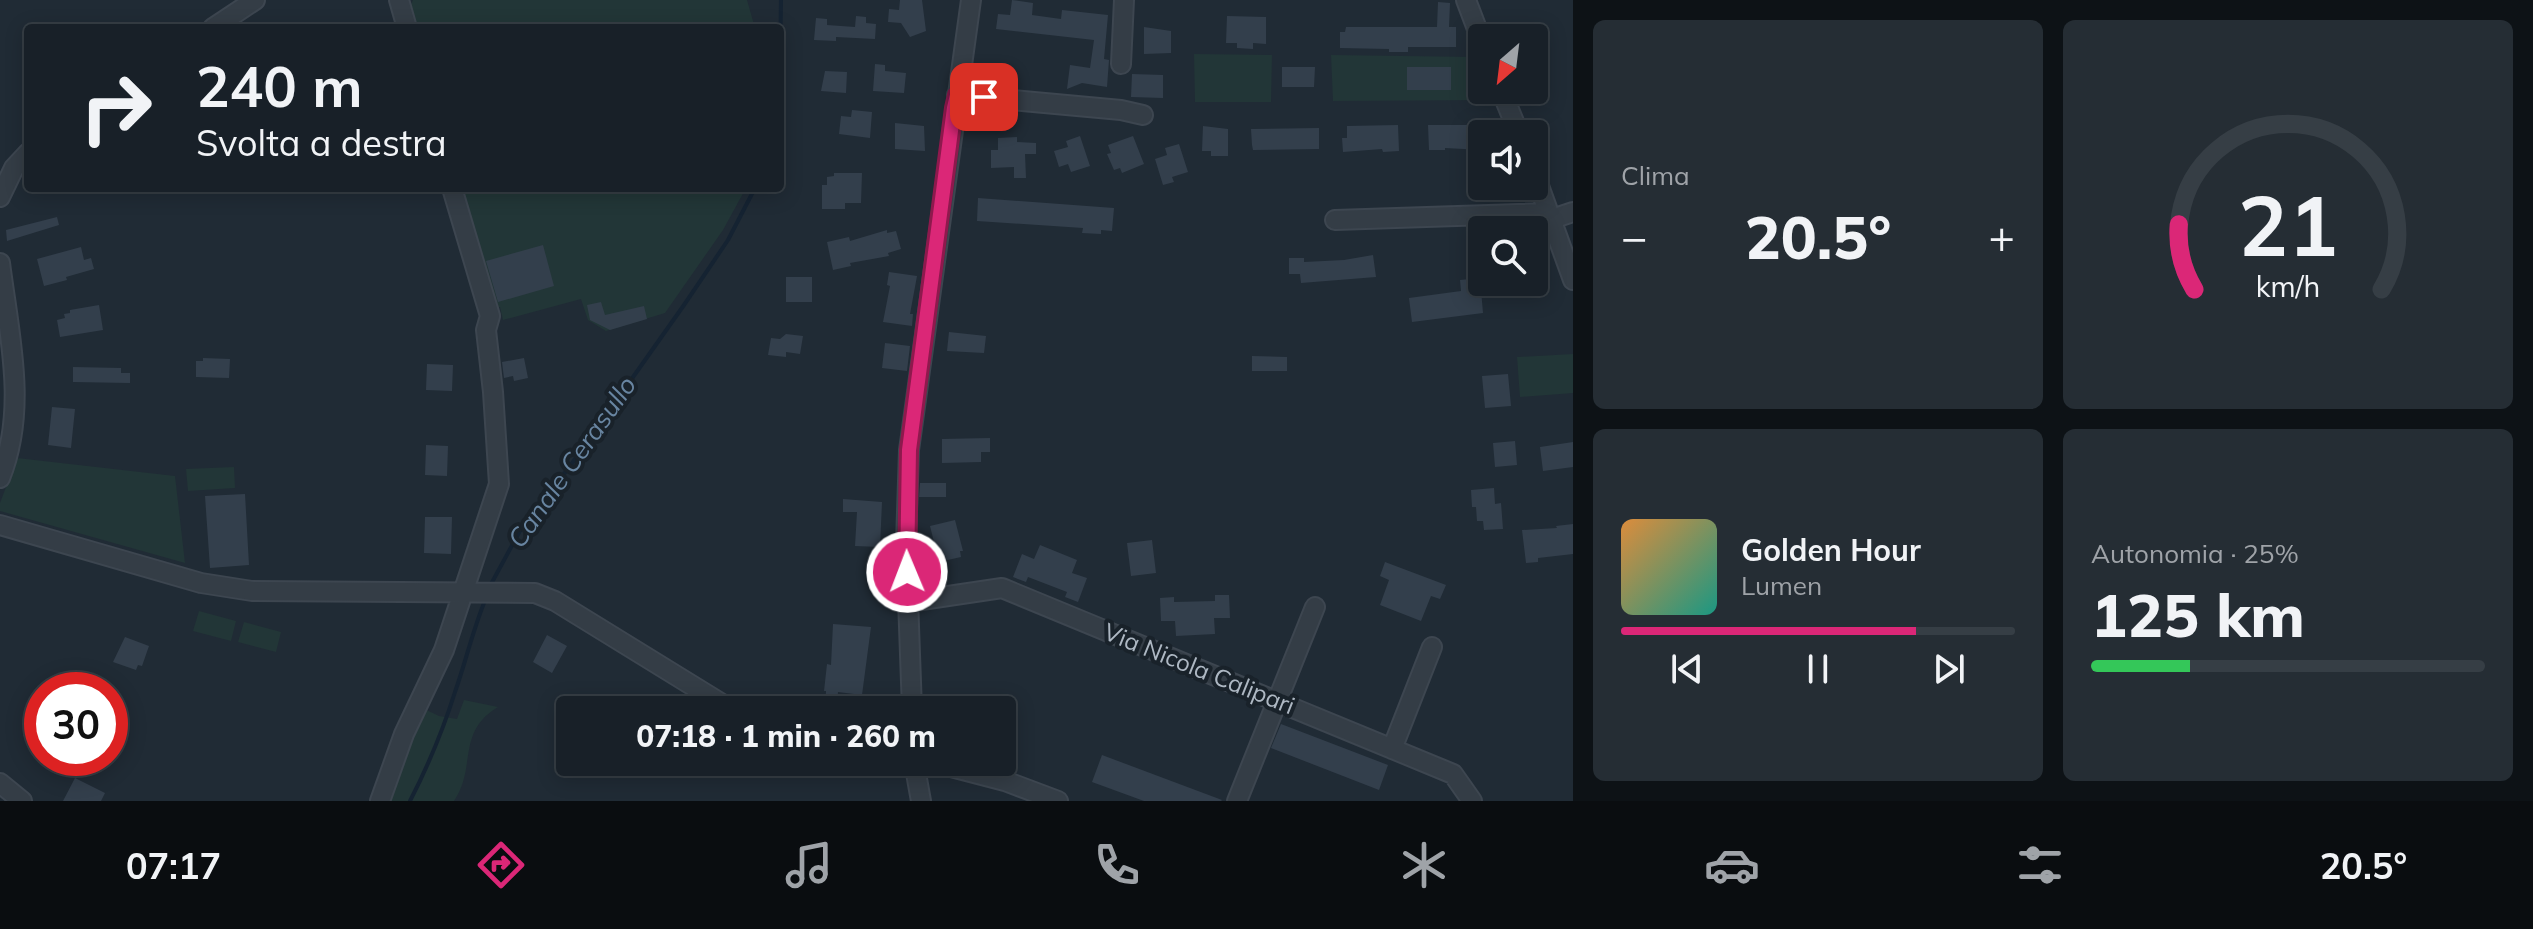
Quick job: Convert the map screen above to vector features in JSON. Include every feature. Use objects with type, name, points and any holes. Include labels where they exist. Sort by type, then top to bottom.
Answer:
[{"type":"street","points":[[219,24],[255,0]]},
{"type":"street","points":[[399,0],[406,24]]},
{"type":"street","points":[[911,696],[906,543],[909,450],[971,0]]},
{"type":"street","points":[[1121,64],[1124,0]]},
{"type":"street","points":[[1466,0],[1475,24]]},
{"type":"street","points":[[957,95],[1121,110],[1143,115]]},
{"type":"street","points":[[0,194],[7,167],[24,156]]},
{"type":"street","points":[[380,801],[404,734],[444,650],[499,484],[486,330],[490,316],[453,192]]},
{"type":"street","points":[[1544,200],[1573,280]]},
{"type":"street","points":[[1335,220],[1550,216],[1573,212]]},
{"type":"street","points":[[0,263],[15,373],[14,429],[0,478]]},
{"type":"street","points":[[0,525],[201,583],[252,591],[535,593],[555,601],[709,696]]},
{"type":"street","name":"Via Nicola Calipari","points":[[908,602],[1002,588],[1453,774],[1472,801]]},
{"type":"street","points":[[1237,801],[1315,607]]},
{"type":"street","points":[[1392,749],[1432,647]]},
{"type":"street","points":[[917,776],[921,801]]},
{"type":"street","points":[[986,776],[1058,801]]},
{"type":"street","points":[[0,783],[22,801]]},
{"type":"green space","points":[[413,0],[747,0],[754,24],[412,24],[408,11]]},
{"type":"green space","points":[[1194,54],[1272,55],[1271,102],[1195,102]]},
{"type":"green space","points":[[1331,55],[1468,57],[1468,100],[1333,101]]},
{"type":"green space","points":[[462,192],[744,192],[723,230],[665,313],[606,331],[588,320],[581,299],[503,320],[500,307],[496,308]]},
{"type":"green space","points":[[1573,354],[1573,393],[1520,397],[1517,357]]},
{"type":"green space","points":[[17,458],[175,476],[185,563],[0,511],[0,503]]},
{"type":"green space","points":[[234,467],[235,488],[188,491],[186,469]]},
{"type":"green space","points":[[199,611],[236,621],[231,641],[193,631]]},
{"type":"green space","points":[[244,622],[281,632],[276,652],[238,642]]},
{"type":"green space","points":[[464,700],[498,707],[477,727],[461,788],[454,801],[385,801],[422,708],[439,716],[457,719]]},
{"type":"building","points":[[900,0],[922,0],[926,31],[910,37],[901,23],[888,22],[889,9],[899,10]]},
{"type":"building","points":[[1012,0],[1033,3],[1032,15],[1061,19],[1062,10],[1108,15],[1104,59],[1109,60],[1107,87],[1082,83],[1067,89],[1070,65],[1090,68],[1094,40],[996,29],[998,14],[1010,15]]},
{"type":"building","points":[[1438,2],[1450,3],[1449,27],[1456,27],[1456,47],[1408,47],[1408,52],[1340,48],[1340,32],[1345,32],[1346,27],[1437,27]]},
{"type":"building","points":[[856,16],[866,17],[866,23],[876,24],[875,39],[836,37],[836,41],[814,40],[816,18],[827,19],[827,25],[855,27]]},
{"type":"building","points":[[1227,16],[1266,17],[1266,44],[1253,43],[1253,49],[1237,48],[1237,43],[1226,43]]},
{"type":"building","points":[[1144,27],[1171,31],[1171,53],[1144,54]]},
{"type":"building","points":[[875,64],[885,65],[885,71],[906,73],[904,93],[873,91]]},
{"type":"building","points":[[1282,67],[1315,67],[1314,87],[1282,87]]},
{"type":"building","points":[[1407,67],[1451,67],[1451,90],[1407,90]]},
{"type":"building","points":[[825,71],[847,72],[846,93],[821,91]]},
{"type":"building","points":[[1132,74],[1163,75],[1163,98],[1131,97]]},
{"type":"building","points":[[852,110],[872,112],[870,138],[839,134],[841,116],[851,117]]},
{"type":"building","points":[[895,123],[924,126],[925,151],[895,149]]},
{"type":"building","points":[[1398,125],[1399,151],[1343,152],[1342,138],[1347,138],[1347,126]]},
{"type":"building","points":[[1428,125],[1468,125],[1468,149],[1429,150]]},
{"type":"building","points":[[1203,126],[1228,129],[1228,156],[1211,156],[1211,151],[1202,151]]},
{"type":"building","points":[[1319,128],[1319,149],[1253,150],[1251,129]]},
{"type":"building","points":[[1080,136],[1090,166],[1071,172],[1068,164],[1059,167],[1054,151],[1068,147],[1066,141]]},
{"type":"building","points":[[1133,136],[1144,164],[1122,173],[1120,168],[1114,170],[1107,154],[1111,153],[1108,145]]},
{"type":"building","points":[[1017,137],[1017,142],[1036,143],[1036,154],[1025,154],[1026,178],[1014,178],[1014,167],[991,168],[991,150],[998,150],[998,138]]},
{"type":"building","points":[[1179,144],[1188,172],[1172,177],[1174,182],[1163,185],[1155,159],[1167,155],[1165,148]]},
{"type":"building","points":[[834,173],[862,173],[861,203],[845,203],[845,209],[822,209],[822,185],[827,185],[827,177],[834,176]]},
{"type":"building","points":[[978,198],[1114,208],[1112,231],[1082,233],[1083,228],[977,221]]},
{"type":"building","points":[[57,217],[59,225],[7,241],[6,230]]},
{"type":"building","points":[[887,230],[887,233],[896,231],[901,249],[888,253],[889,256],[850,263],[851,266],[833,270],[827,242],[849,237],[850,241]]},
{"type":"building","points":[[543,245],[554,286],[498,302],[486,261]]},
{"type":"building","points":[[81,247],[84,260],[91,258],[94,269],[44,286],[37,259]]},
{"type":"building","points":[[1373,255],[1376,277],[1301,283],[1300,274],[1289,274],[1289,258],[1304,258],[1304,262]]},
{"type":"building","points":[[889,272],[917,276],[910,314],[913,314],[912,326],[883,322],[890,286],[887,285]]},
{"type":"building","points":[[786,277],[812,277],[812,302],[786,302]]},
{"type":"building","points":[[1468,279],[1468,296],[1482,296],[1483,313],[1412,322],[1409,298],[1461,291],[1460,280]]},
{"type":"building","points":[[601,302],[605,315],[644,306],[647,319],[610,330],[590,320],[587,305]]},
{"type":"building","points":[[99,305],[103,330],[60,337],[57,320],[65,318],[64,314]]},
{"type":"building","points":[[949,332],[986,336],[984,353],[947,351]]},
{"type":"building","points":[[786,334],[803,336],[800,354],[786,352],[786,357],[768,355],[771,338],[780,339]]},
{"type":"building","points":[[885,343],[910,346],[907,371],[882,368]]},
{"type":"building","points":[[1252,356],[1287,357],[1287,371],[1252,371]]},
{"type":"building","points":[[203,358],[230,359],[229,378],[196,377],[196,361],[203,361]]},
{"type":"building","points":[[524,358],[528,378],[514,381],[513,376],[504,378],[502,362]]},
{"type":"building","points":[[427,364],[453,365],[452,391],[426,390]]},
{"type":"building","points":[[73,367],[121,368],[121,373],[130,373],[130,383],[73,382]]},
{"type":"building","points":[[1508,374],[1511,406],[1485,408],[1482,376]]},
{"type":"building","points":[[52,407],[75,409],[71,448],[48,445]]},
{"type":"building","points":[[990,438],[990,452],[981,452],[981,462],[942,463],[942,439]]},
{"type":"building","points":[[1515,441],[1517,465],[1495,467],[1493,443]]},
{"type":"building","points":[[1573,442],[1573,467],[1543,471],[1540,447]]},
{"type":"building","points":[[426,445],[448,446],[447,476],[425,475]]},
{"type":"building","points":[[920,483],[946,483],[946,497],[919,497]]},
{"type":"building","points":[[1494,488],[1495,504],[1501,503],[1503,529],[1484,530],[1483,521],[1477,521],[1476,507],[1472,507],[1471,490]]},
{"type":"building","points":[[245,494],[249,565],[210,568],[205,496]]},
{"type":"building","points":[[843,499],[882,502],[880,547],[855,546],[857,512],[843,512]]},
{"type":"building","points":[[425,517],[452,517],[451,554],[424,553]]},
{"type":"building","points":[[955,520],[963,551],[960,551],[961,557],[939,562],[930,526]]},
{"type":"building","points":[[1573,524],[1573,554],[1538,558],[1538,562],[1526,563],[1522,530]]},
{"type":"building","points":[[1152,540],[1156,573],[1131,576],[1127,543]]},
{"type":"building","points":[[1040,545],[1077,560],[1072,573],[1087,578],[1078,602],[1065,597],[1067,592],[1028,577],[1026,582],[1013,577],[1022,554],[1034,559]]},
{"type":"building","points":[[1385,562],[1446,585],[1440,599],[1431,596],[1421,621],[1380,605],[1389,580],[1380,576]]},
{"type":"building","points":[[1215,595],[1229,595],[1230,618],[1214,618],[1215,634],[1176,636],[1175,621],[1161,621],[1160,598],[1174,597],[1174,602],[1215,601]]},
{"type":"building","points":[[833,624],[871,627],[862,695],[838,692],[838,696],[826,696],[827,664],[831,665]]},
{"type":"building","points":[[547,635],[567,646],[552,673],[533,662]]},
{"type":"building","points":[[125,637],[149,646],[142,666],[138,665],[136,670],[113,662]]},
{"type":"building","points":[[1281,724],[1388,765],[1379,790],[1271,748]]},
{"type":"building","points":[[1102,755],[1222,800],[1144,801],[1092,782]]},
{"type":"building","points":[[75,778],[105,793],[101,801],[63,801]]},
{"type":"waterway","name":"Canale Cerasullo","points":[[781,0],[781,24]]},
{"type":"waterway","name":"Canale Cerasullo","points":[[490,586],[528,516],[568,469],[684,305],[728,240],[753,192]]},
{"type":"waterway","name":"Canale Cerasullo","points":[[410,801],[445,720],[486,598]]},
{"type":"route","points":[[907,572],[909,450],[954,108],[957,95],[984,97]]}]
